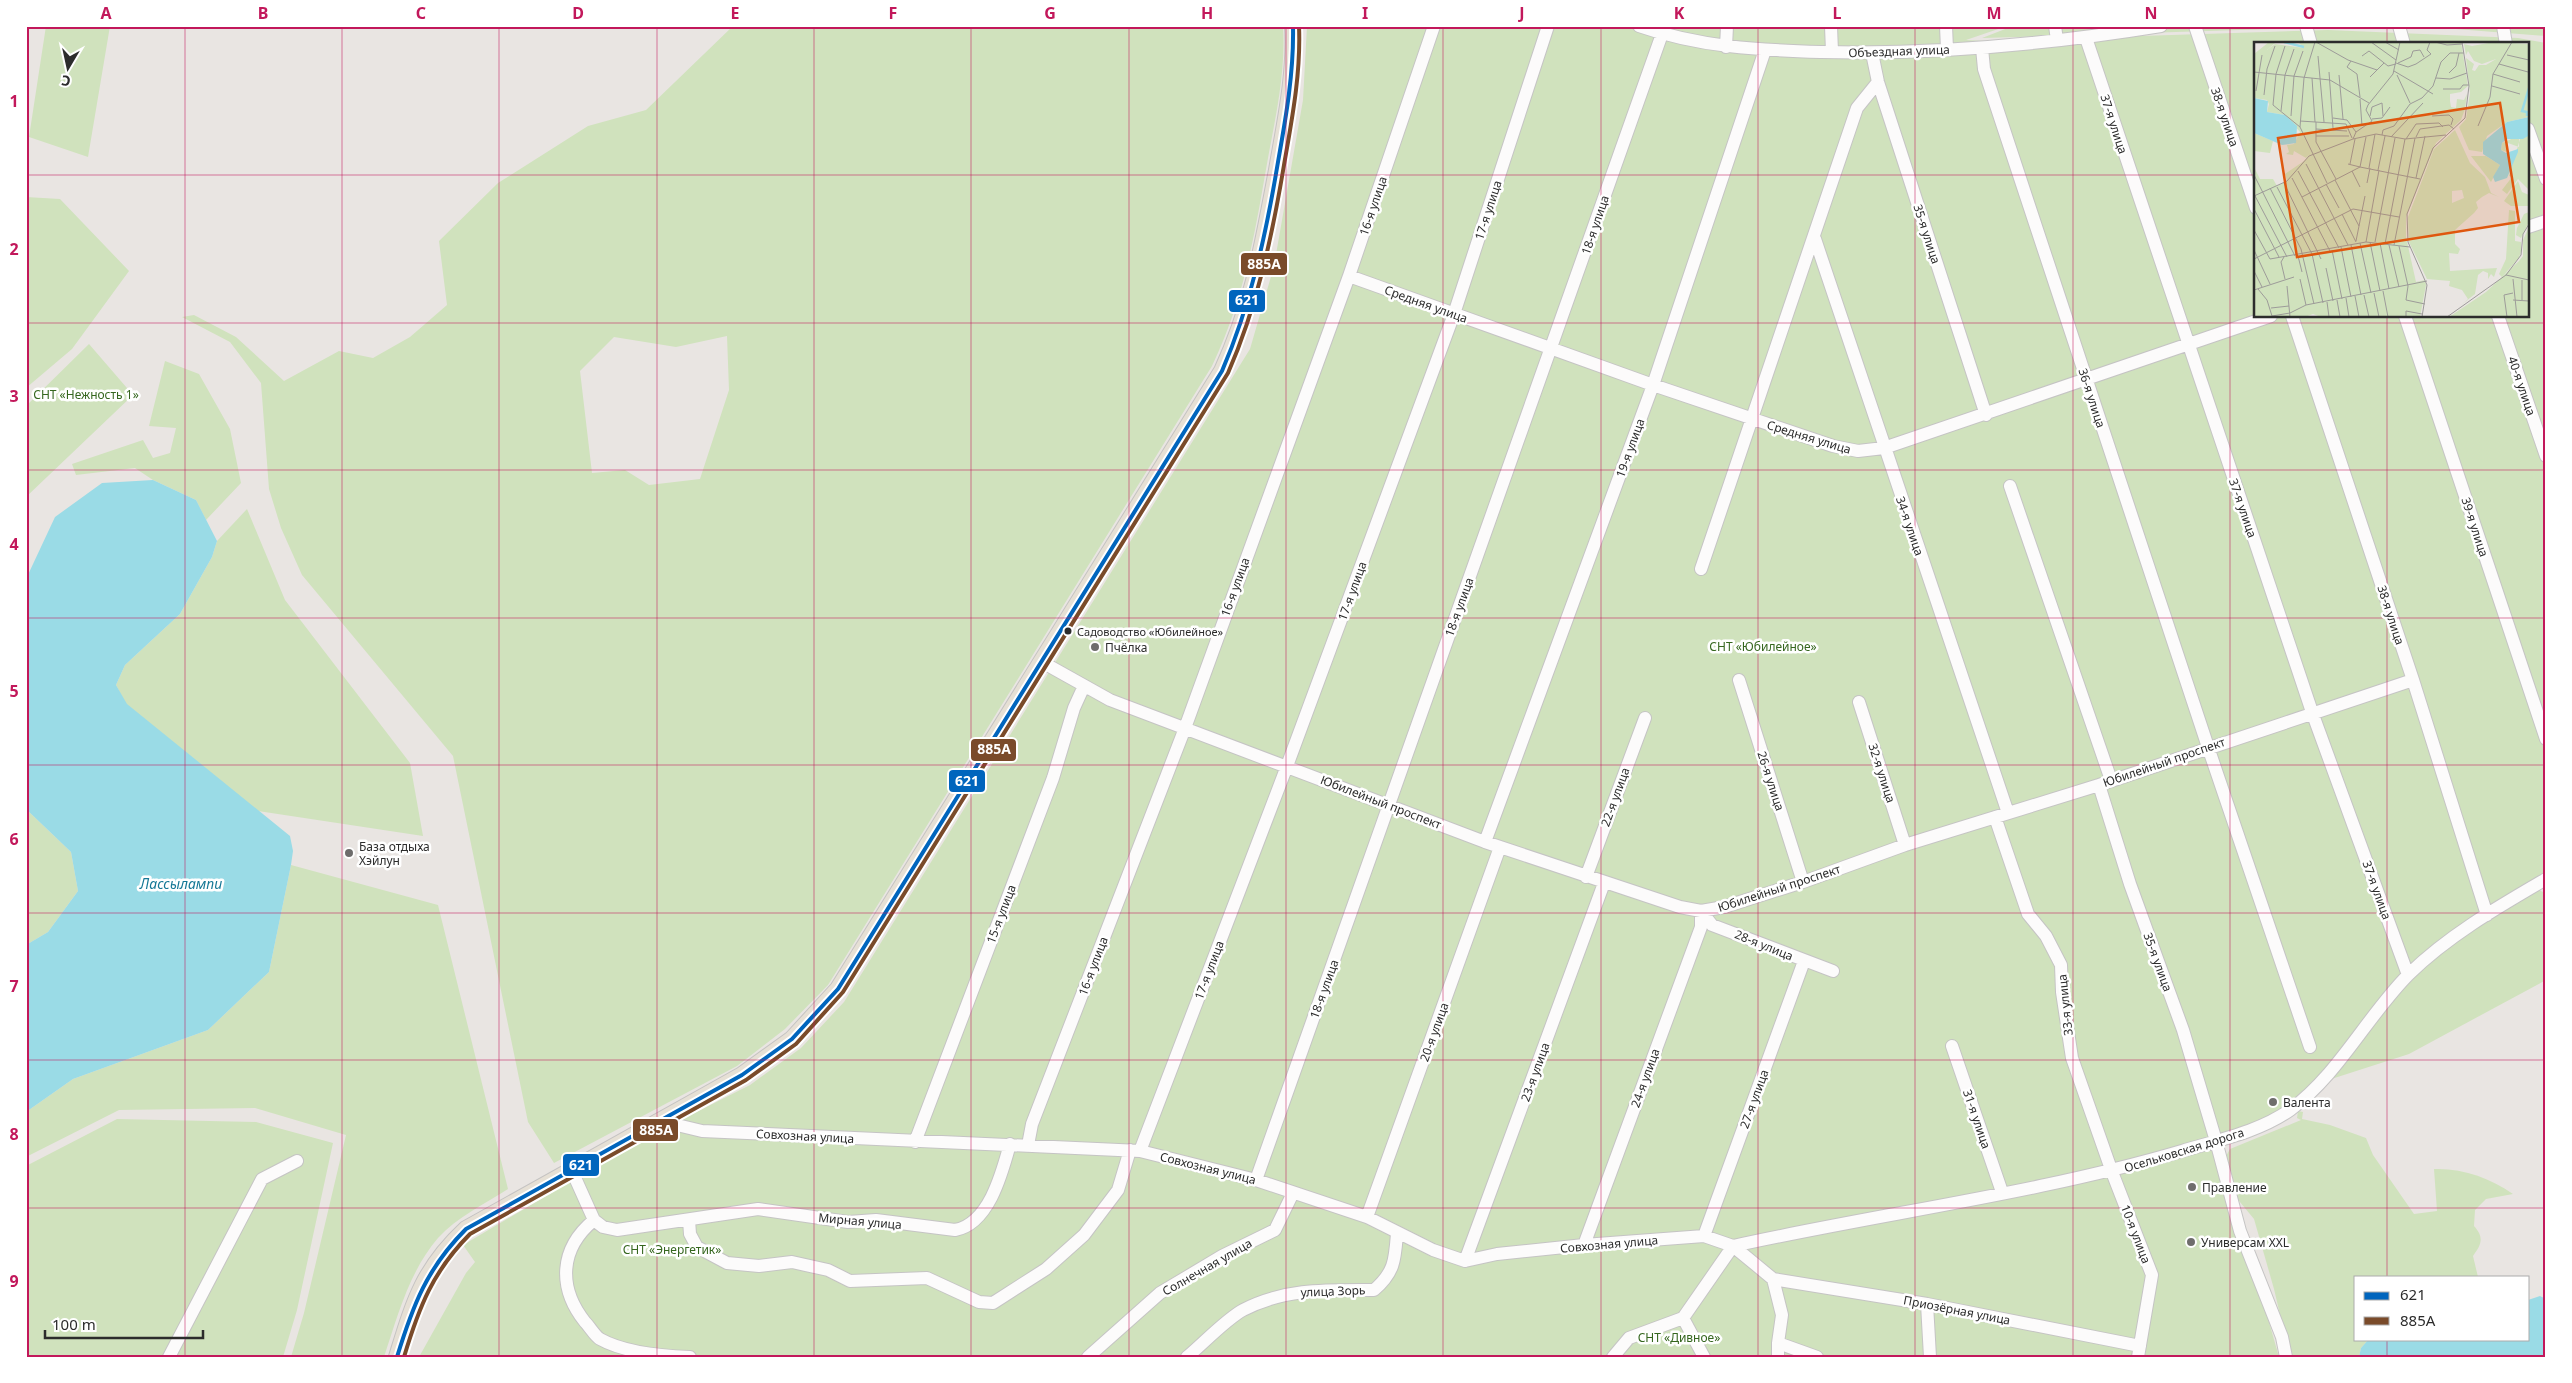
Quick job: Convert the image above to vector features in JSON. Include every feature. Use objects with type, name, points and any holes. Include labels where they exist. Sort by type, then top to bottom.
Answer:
[{"type":"main road","points":[[397,1357],[412,1306],[423,1281],[447,1246],[466,1229],[742,1075],[792,1039],[838,989],[1222,371],[1238,336],[1252,297],[1260,262],[1289,100],[1293,26]]},
{"type":"street","name":"16-я улица","points":[[1028,1145],[1032,1124],[1185,728],[1350,276],[1434,26]]},
{"type":"street","name":"17-я улица","points":[[689,1220],[690,1234],[697,1247],[727,1263],[759,1266],[792,1262],[828,1270],[850,1281],[927,1278],[979,1302],[993,1303],[1046,1269],[1084,1235],[1118,1190],[1287,766],[1454,314],[1548,26]]},
{"type":"street","name":"Объездная улица","points":[[1639,26],[1662,34],[1726,47],[1872,53],[1982,48],[2086,38],[2161,26]]},
{"type":"street","points":[[1726,47],[1727,26]]},
{"type":"street","points":[[1831,26],[1832,52]]},
{"type":"street","points":[[1946,26],[1947,49]]},
{"type":"street","points":[[2055,26],[2057,40]]},
{"type":"street","name":"38-я улица","points":[[2195,26],[2254,202]]},
{"type":"street","points":[[2306,26],[2310,42]]},
{"type":"street","points":[[2399,26],[2403,42]]},
{"type":"street","points":[[2503,26],[2506,42]]},
{"type":"street","name":"18-я улица","points":[[1256,1180],[1662,34]]},
{"type":"street","name":"37-я улица","points":[[2086,38],[2187,345],[2312,712],[2408,975]]},
{"type":"street","name":"36-я улица","points":[[1982,48],[1984,69],[2086,380],[2310,1047]]},
{"type":"street","name":"19-я улица","points":[[1485,842],[1653,385],[1765,50]]},
{"type":"street","name":"35-я улица","points":[[1872,53],[1878,82],[1986,415]]},
{"type":"street","points":[[1701,569],[1857,108],[1878,82]]},
{"type":"street","points":[[2530,135],[2546,180]]},
{"type":"street","points":[[2530,226],[2546,221]]},
{"type":"street","name":"34-я улица","points":[[1814,239],[2008,813]]},
{"type":"street","name":"Средняя улица","points":[[1350,276],[1753,420],[1833,446],[1858,451],[1884,448],[1986,415],[2265,318]]},
{"type":"street","name":"38-я улица","points":[[2293,318],[2413,680],[2487,914]]},
{"type":"street","name":"39-я улица","points":[[2406,318],[2546,739]]},
{"type":"street","name":"40-я улица","points":[[2499,318],[2546,456]]},
{"type":"street","points":[[2010,486],[2112,780]]},
{"type":"street","name":"Юбилейный проспект","points":[[1042,662],[1110,700],[1485,842],[1604,883],[1680,907],[1702,911],[1724,907],[1803,882],[1905,845],[2112,780],[2413,680]]},
{"type":"street","name":"26-я улица","points":[[1739,680],[1803,882]]},
{"type":"street","name":"15-я улица","points":[[915,1142],[1053,778],[1074,708],[1084,686]]},
{"type":"street","name":"32-я улица","points":[[1858,702],[1905,845]]},
{"type":"street","name":"22-я улица","points":[[1586,877],[1645,718]]},
{"type":"street","name":"35-я улица","points":[[2099,784],[2130,884],[2183,1030],[2216,1140],[2240,1231],[2282,1337],[2286,1357]]},
{"type":"street","name":"33-я улица","points":[[1995,817],[2028,914],[2046,936],[2061,965],[2062,992],[2072,1058],[2112,1172]]},
{"type":"street","name":"20-я улица","points":[[1367,1217],[1500,847]]},
{"type":"street","name":"Осельковская дорога","points":[[1733,1246],[2112,1172],[2253,1130],[2290,1110],[2319,1083],[2408,975],[2450,940],[2487,914],[2546,879]]},
{"type":"street","name":"23-я улица","points":[[1465,1261],[1604,883]]},
{"type":"street","name":"28-я улица","points":[[1702,911],[1712,925],[1833,971]]},
{"type":"street","name":"24-я улица","points":[[1584,1245],[1701,927],[1702,911]]},
{"type":"street","name":"27-я улица","points":[[1704,1236],[1804,961]]},
{"type":"street","name":"31-я улица","points":[[1952,1046],[2002,1192]]},
{"type":"street","name":"Совхозная улица","points":[[670,1115],[677,1125],[702,1131],[915,1142],[1135,1150],[1256,1180],[1367,1217],[1397,1233],[1465,1261],[1497,1254],[1704,1236],[1733,1246]]},
{"type":"street","name":"Мирная улица","points":[[689,1220],[758,1209],[848,1222],[876,1220],[955,1230],[966,1228],[993,1195],[1002,1177],[1010,1144]]},
{"type":"street","points":[[169,1357],[262,1179],[297,1161]]},
{"type":"street","points":[[572,1171],[594,1220],[603,1228],[616,1230],[689,1220]]},
{"type":"street","name":"10-я улица","points":[[2112,1172],[2152,1275],[2139,1351]]},
{"type":"street","name":"Солнечная улица","points":[[1088,1357],[1160,1293],[1222,1256],[1274,1230],[1293,1193]]},
{"type":"street","points":[[594,1220],[584,1228],[574,1243],[566,1264],[567,1289],[578,1312],[599,1339],[650,1355],[690,1357]]},
{"type":"street","name":"улица Зорь","points":[[1187,1357],[1242,1311],[1275,1297],[1304,1290],[1374,1290],[1388,1278],[1394,1261],[1397,1233]]},
{"type":"street","points":[[1613,1357],[1629,1338],[1683,1318],[1733,1246],[1773,1279],[1782,1316],[1778,1357]]},
{"type":"street","name":"Приозёрная улица","points":[[1773,1279],[1927,1304],[2139,1351]]},
{"type":"street","points":[[1927,1304],[1930,1357]]},
{"type":"street","points":[[1683,1318],[1704,1357]]},
{"type":"street","points":[[1778,1343],[1817,1357]]},
{"type":"green space","points":[[46,26],[110,26],[88,157],[29,137]]},
{"type":"green space","points":[[733,26],[1283,26],[1284,43],[1280,92],[1248,264],[1233,315],[1212,366],[828,985],[785,1029],[737,1066],[554,1163],[528,1122],[453,756],[302,575],[281,528],[269,489],[261,383],[230,342],[182,317],[194,315],[236,337],[284,381],[339,351],[373,358],[410,337],[447,305],[439,241],[498,183],[588,126],[646,110]],"holes":[[[727,336],[729,390],[700,479],[649,485],[625,470],[592,473],[580,371],[614,337],[676,347]]]},
{"type":"green space","name":"СНТ «Юбилейное»","points":[[1307,26],[2007,26],[1966,40],[1986,41],[2328,30],[2518,38],[2546,43],[2546,887],[2538,890],[2546,893],[2546,980],[2409,1054],[2319,1083],[2290,1110],[2217,1141],[2279,1357],[419,1357],[466,1273],[475,1262],[463,1245],[643,1139],[750,1085],[801,1048],[844,1002],[1250,349],[1274,266],[1303,100]]},
{"type":"green space","points":[[2013,26],[2369,26],[1982,38]]},
{"type":"green space","points":[[2417,26],[2546,26],[2546,36]]},
{"type":"green space","points":[[26,197],[60,199],[129,271],[72,349],[26,388]]},
{"type":"green space","name":"СНТ «Нежность 1»","points":[[89,344],[133,395],[26,497],[26,406]]},
{"type":"green space","points":[[165,361],[199,374],[230,429],[241,483],[206,520],[196,500],[153,480],[135,468],[76,475],[72,464],[143,440],[153,458],[170,453],[176,428],[149,426]]},
{"type":"green space","points":[[247,509],[285,600],[410,763],[423,836],[258,811],[126,704],[116,685],[125,665],[180,614],[212,557],[217,541]]},
{"type":"green space","points":[[26,809],[71,852],[78,891],[48,932],[26,945]]},
{"type":"green space","points":[[291,865],[438,905],[508,1189],[472,1211],[446,1230],[428,1251],[405,1295],[384,1357],[291,1357],[304,1313],[346,1135],[255,1108],[119,1110],[26,1157],[26,1112],[73,1079],[208,1030],[269,972]]},
{"type":"green space","points":[[2298,1111],[2303,1112],[2302,1119],[2330,1125],[2366,1138],[2373,1155],[2414,1214],[2437,1211],[2434,1169],[2455,1170],[2476,1175],[2495,1183],[2513,1194],[2486,1199],[2475,1210],[2474,1226],[2481,1241],[2473,1256],[2478,1276],[2354,1276],[2354,1340],[2368,1340],[2361,1348],[2359,1357],[2290,1357],[2274,1289],[2254,1219],[2235,1196],[2225,1158],[2230,1149],[2301,1120],[2297,1118]]},
{"type":"green space","points":[[117,1119],[256,1122],[333,1143],[297,1310],[283,1357],[26,1357],[26,1166]]},
{"type":"water","name":"Лассылампи","points":[[153,480],[196,500],[217,541],[212,557],[180,614],[125,665],[116,685],[127,704],[290,836],[293,851],[291,865],[269,972],[208,1030],[73,1079],[26,1112],[26,945],[48,932],[78,891],[71,852],[26,809],[26,579],[55,517],[102,483]]},
{"type":"water","points":[[2540,1296],[2546,1299],[2546,1357],[2359,1357],[2361,1348],[2368,1340],[2530,1340],[2530,1299]]},
{"type":"transit line","name":"621","points":[[397,1357],[409,1321],[431,1273],[452,1244],[466,1229],[742,1075],[792,1039],[838,989],[1222,371],[1249,294],[1268,216],[1289,94],[1293,26]]},
{"type":"transit line","name":"885А","points":[[404,1357],[415,1322],[437,1276],[446,1262],[470,1234],[746,1080],[796,1044],[843,992],[1228,373],[1255,297],[1274,219],[1295,96],[1299,61],[1299,26]]},
{"type":"place","name":"Садоводство «Юбилейное»","points":[[1068,631]]},
{"type":"place","name":"Пчёлка","points":[[1095,647]]},
{"type":"place","name":"База отдыха Хэйлун","points":[[349,853]]},
{"type":"place","name":"Валента","points":[[2273,1102]]},
{"type":"place","name":"Правление","points":[[2192,1187]]},
{"type":"place","name":"Универсам XXL","points":[[2191,1242]]},
{"type":"park label","name":"СНТ «Энергетик»","points":[[672,1249]]},
{"type":"park label","name":"СНТ «Дивное»","points":[[1679,1337]]}]
